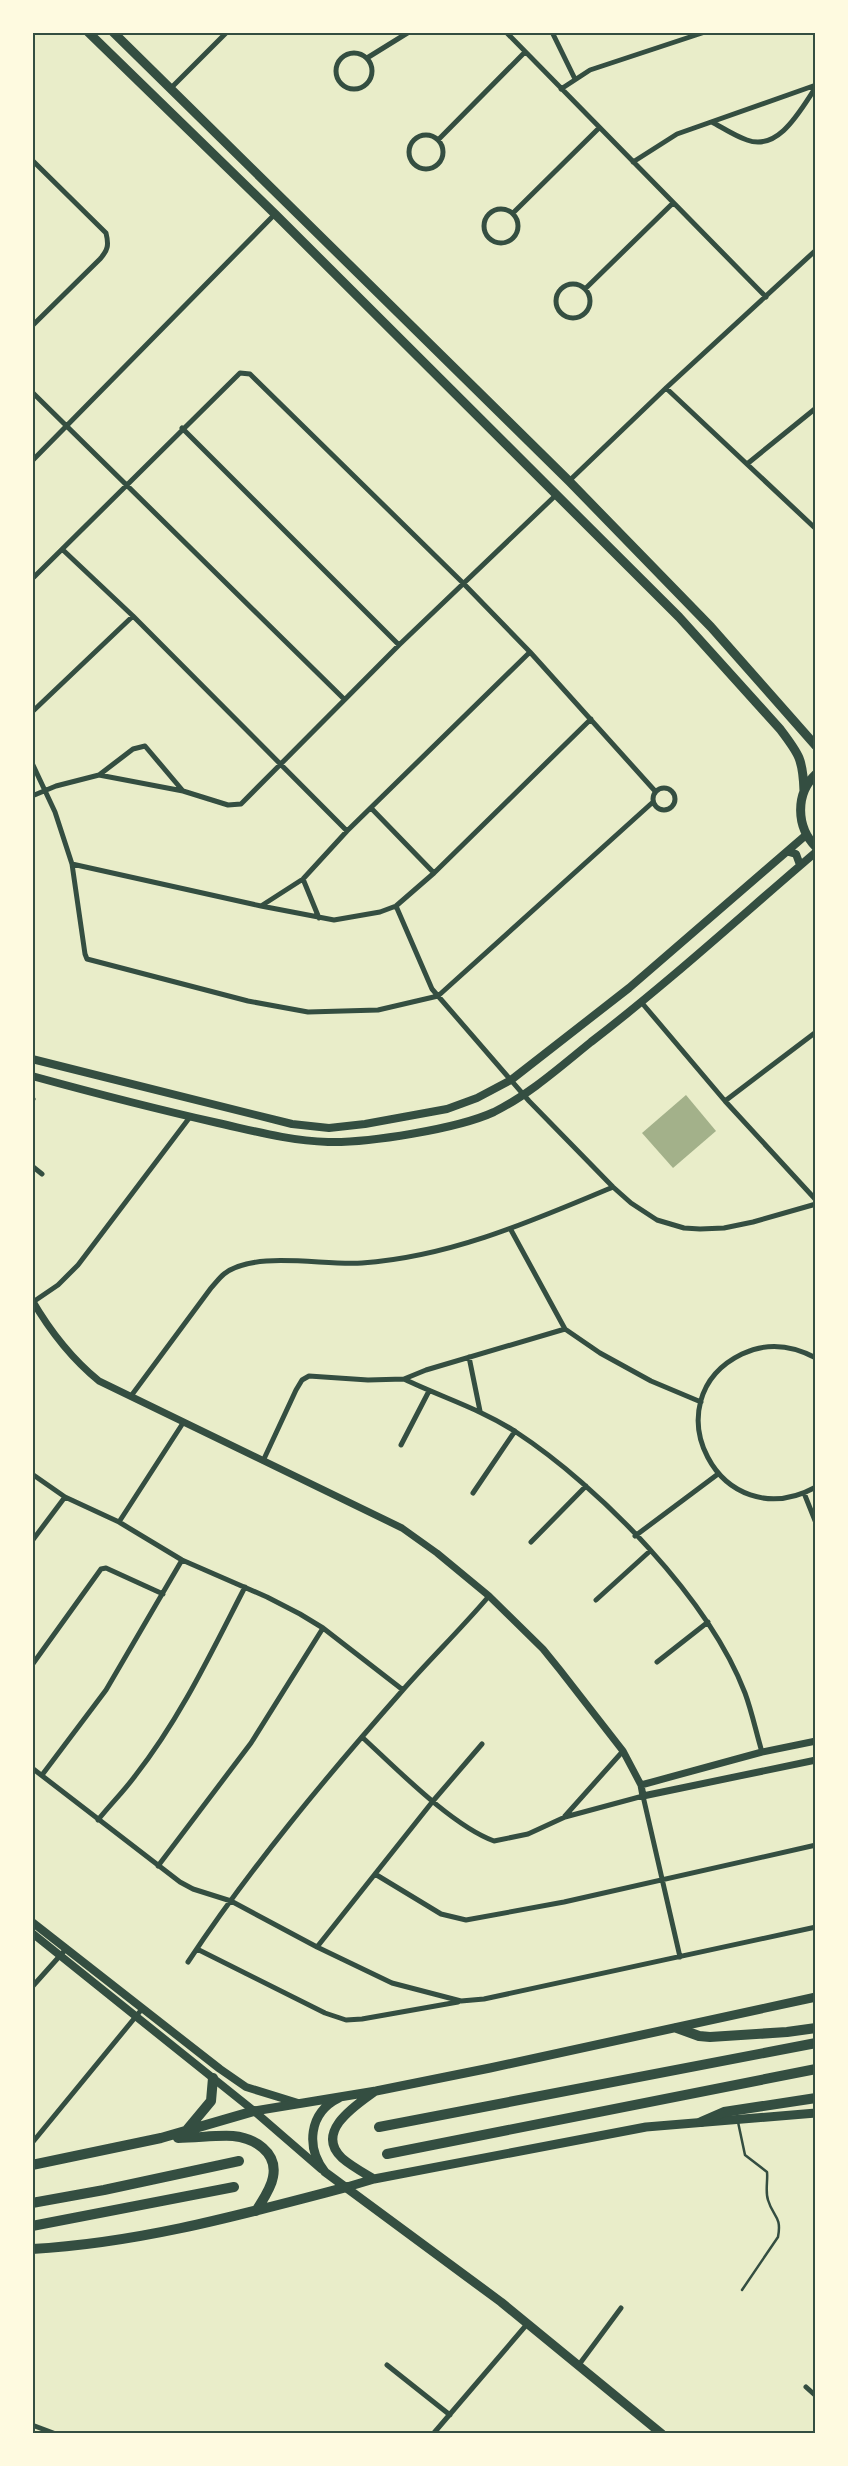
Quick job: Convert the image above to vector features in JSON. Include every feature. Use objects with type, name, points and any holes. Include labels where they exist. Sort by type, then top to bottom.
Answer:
[{"type":"highway","points":[[88,32],[275,214],[679,617],[780,729],[795,748],[803,767],[804,791],[800,809],[806,835],[816,847]]},
{"type":"highway","points":[[113,32],[569,481],[711,627],[816,746]]},
{"type":"highway","points":[[804,791],[816,774]]},
{"type":"highway","points":[[32,2164],[161,2138],[254,2111],[376,2091],[816,1997]]},
{"type":"highway","points":[[677,2028],[710,2037],[787,2032],[816,2028]]},
{"type":"highway","points":[[379,2127],[816,2043]]},
{"type":"highway","points":[[387,2154],[816,2069]]},
{"type":"highway","points":[[186,2132],[211,2101],[213,2078]]},
{"type":"highway","points":[[374,2179],[340,2156],[336,2149],[334,2130],[344,2115],[376,2091]]},
{"type":"highway","points":[[344,2096],[326,2107],[314,2124],[312,2144],[318,2164],[325,2172],[528,2323],[662,2434]]},
{"type":"highway","points":[[701,2122],[724,2112],[816,2098]]},
{"type":"highway","points":[[32,2250],[69,2247],[152,2234],[256,2211],[374,2179],[646,2127],[816,2113]]},
{"type":"highway","points":[[161,2138],[232,2136],[246,2138],[264,2148],[273,2161],[273,2178],[256,2211]]},
{"type":"highway","points":[[32,2203],[104,2190],[239,2161]]},
{"type":"highway","points":[[32,2226],[234,2187]]},
{"type":"main road","points":[[32,1059],[292,1124],[329,1128],[364,1124],[446,1108],[477,1098],[511,1080],[629,988],[806,835]]},
{"type":"main road","points":[[788,852],[796,854],[800,865]]},
{"type":"main road","points":[[32,1076],[190,1117],[291,1139],[329,1142],[410,1133],[458,1123],[492,1113],[524,1095],[642,1002],[816,852]]},
{"type":"main road","points":[[32,1922],[136,2016],[254,2111],[325,2172]]},
{"type":"main road","points":[[32,1933],[63,1952],[246,2087],[298,2103]]},
{"type":"main road","points":[[162,2037],[168,2028]]},
{"type":"street","points":[[171,88],[227,32]]},
{"type":"street","points":[[367,58],[409,32]]},
{"type":"street","points":[[506,32],[766,297]]},
{"type":"street","points":[[552,32],[575,79]]},
{"type":"street","points":[[561,88],[590,70],[705,32]]},
{"type":"street","points":[[438,140],[525,52]]},
{"type":"street","points":[[351,53],[360,53],[367,58],[372,65],[372,74],[369,82],[362,88],[353,90],[345,87],[338,81],[336,73],[337,64],[342,57],[351,53]]},
{"type":"street","points":[[633,162],[678,134],[816,86]]},
{"type":"street","points":[[712,122],[748,141],[764,143],[788,126],[816,86]]},
{"type":"street","points":[[513,213],[599,128]]},
{"type":"street","points":[[427,135],[438,140],[444,151],[440,164],[429,170],[416,167],[409,157],[409,150],[415,139],[427,135]]},
{"type":"street","points":[[32,160],[106,234],[109,243],[107,250],[100,259],[32,326]]},
{"type":"street","points":[[585,288],[673,203]]},
{"type":"street","points":[[501,208],[513,213],[518,225],[514,237],[503,243],[497,243],[486,236],[483,224],[489,212],[501,208]]},
{"type":"street","points":[[32,461],[275,214]]},
{"type":"street","points":[[569,481],[666,388],[816,250]]},
{"type":"street","points":[[573,284],[585,288],[590,300],[586,312],[575,318],[563,316],[556,305],[555,299],[561,288],[573,284]]},
{"type":"street","points":[[32,579],[126,487],[182,428],[240,373],[250,374],[463,583],[530,652],[655,791]]},
{"type":"street","points":[[666,388],[816,529]]},
{"type":"street","points":[[32,392],[126,487],[344,700]]},
{"type":"street","points":[[747,464],[816,408]]},
{"type":"street","points":[[182,428],[399,645]]},
{"type":"street","points":[[99,775],[184,791],[236,806],[241,804],[399,645],[556,495]]},
{"type":"street","points":[[63,550],[133,616],[347,831]]},
{"type":"street","points":[[32,712],[133,616]]},
{"type":"street","points":[[261,906],[303,879],[347,831],[530,652]]},
{"type":"street","points":[[72,864],[319,918],[334,920],[355,918],[396,906],[434,873],[591,719]]},
{"type":"street","points":[[32,796],[46,790],[99,775],[133,749],[145,746],[184,791]]},
{"type":"street","points":[[32,763],[46,790],[72,864],[85,954],[92,962],[248,1001],[308,1012],[378,1010],[438,996],[652,802],[655,791],[659,788],[668,788],[674,794],[675,799],[671,807],[663,810],[654,806],[652,802]]},
{"type":"street","points":[[371,808],[434,873]]},
{"type":"street","points":[[303,879],[319,918]]},
{"type":"street","points":[[396,906],[427,980],[438,996],[524,1095],[613,1187],[631,1203],[657,1220],[684,1228],[724,1228],[753,1222],[816,1204]]},
{"type":"street","points":[[642,1002],[725,1101],[816,1200]]},
{"type":"street","points":[[725,1101],[816,1032]]},
{"type":"street","points":[[190,1117],[78,1265],[58,1286],[33,1301],[44,1321],[79,1365],[100,1381],[402,1528],[443,1558],[489,1596],[543,1649],[583,1698],[623,1752],[641,1785],[680,1957]]},
{"type":"street","points":[[32,1166],[42,1174]]},
{"type":"street","points":[[131,1396],[211,1288],[224,1274],[235,1268],[257,1261],[360,1263],[386,1261],[472,1242],[511,1230],[613,1187]]},
{"type":"street","points":[[511,1230],[565,1328],[600,1353],[651,1382],[702,1402]]},
{"type":"street","points":[[263,1461],[296,1390],[302,1380],[309,1376],[368,1380],[404,1379],[565,1328]]},
{"type":"street","points":[[816,1358],[804,1352],[786,1347],[768,1346],[750,1350],[734,1358],[719,1370],[709,1385],[702,1402],[699,1433],[709,1462],[718,1474],[743,1492],[758,1498],[789,1498],[816,1487]]},
{"type":"street","points":[[469,1357],[480,1411]]},
{"type":"street","points":[[404,1379],[480,1411],[515,1431],[586,1486],[650,1551],[690,1597],[708,1622],[745,1693],[762,1752]]},
{"type":"street","points":[[401,1445],[429,1391]]},
{"type":"street","points":[[119,1522],[184,1423]]},
{"type":"street","points":[[473,1493],[515,1431]]},
{"type":"street","points":[[32,1474],[65,1497],[119,1522],[182,1560],[246,1587],[323,1628],[403,1690]]},
{"type":"street","points":[[635,1536],[718,1474]]},
{"type":"street","points":[[531,1542],[586,1486]]},
{"type":"street","points":[[804,1493],[816,1522]]},
{"type":"street","points":[[32,1541],[65,1497]]},
{"type":"street","points":[[596,1600],[650,1551]]},
{"type":"street","points":[[42,1775],[106,1690],[182,1560]]},
{"type":"street","points":[[32,1665],[98,1572],[106,1568],[163,1594]]},
{"type":"street","points":[[98,1820],[136,1776],[161,1739],[184,1702],[246,1587]]},
{"type":"street","points":[[188,1962],[231,1901],[362,1737],[489,1596]]},
{"type":"street","points":[[657,1662],[708,1622]]},
{"type":"street","points":[[158,1866],[251,1743],[323,1628]]},
{"type":"street","points":[[362,1737],[433,1801],[470,1828],[494,1841],[528,1834],[565,1817],[643,1796],[816,1760]]},
{"type":"street","points":[[641,1785],[762,1752],[816,1741]]},
{"type":"street","points":[[317,1947],[433,1801],[482,1744]]},
{"type":"street","points":[[565,1817],[623,1752]]},
{"type":"street","points":[[32,1768],[158,1866],[193,1888],[231,1901],[317,1947],[392,1983],[461,2001]]},
{"type":"street","points":[[375,1874],[441,1914],[466,1920],[564,1902],[816,1845]]},
{"type":"street","points":[[197,1949],[325,2013],[346,2020],[362,2020],[461,2001],[484,1999],[816,1927]]},
{"type":"street","points":[[32,1987],[63,1952]]},
{"type":"street","points":[[32,2144],[142,2009]]},
{"type":"street","points":[[578,2366],[621,2308]]},
{"type":"street","points":[[433,2434],[528,2323]]},
{"type":"street","points":[[387,2365],[450,2415]]},
{"type":"street","points":[[806,2387],[816,2396]]},
{"type":"street","points":[[32,2424],[56,2434]]},
{"type":"lane","points":[[738,2120],[745,2155],[764,2169],[767,2175],[766,2194],[770,2206],[779,2220],[778,2237],[742,2290]]},
{"type":"shaded area","points":[[686,1095],[716,1131],[673,1168],[642,1133]]}]
